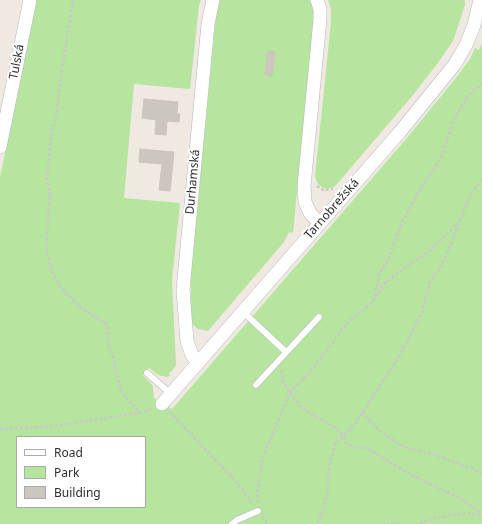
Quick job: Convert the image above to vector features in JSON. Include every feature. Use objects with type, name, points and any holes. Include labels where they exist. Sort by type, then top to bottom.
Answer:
[{"type":"street","name":"Tulská","points":[[0,147],[30,0]]},
{"type":"street","name":"Durhamská","points":[[198,362],[192,355],[187,341],[183,290],[208,24],[213,0]]},
{"type":"street","points":[[317,0],[320,9],[320,23],[304,186],[305,202],[310,213],[319,223]]},
{"type":"street","name":"Tarnobrežská","points":[[167,399],[242,311],[399,133],[454,64],[466,45],[474,25],[480,0]]},
{"type":"lane","points":[[242,311],[286,352]]},
{"type":"lane","points":[[256,385],[319,318]]},
{"type":"lane","points":[[148,372],[167,399]]},
{"type":"lane","points":[[232,524],[237,520],[258,511]]},
{"type":"path","points":[[74,0],[62,69],[56,119],[52,128],[47,179],[50,193],[46,235],[47,254],[52,270],[60,286],[80,307],[107,324],[109,347],[114,358],[115,371],[120,384],[121,392],[140,413]]},
{"type":"path","points":[[372,303],[380,272],[387,263],[405,217],[422,186],[441,158],[454,119],[468,96],[482,84]]},
{"type":"path","points":[[318,524],[327,496],[329,469],[335,445],[356,422],[399,357],[421,315],[430,282],[442,266],[458,222],[470,195],[482,180]]},
{"type":"path","points":[[316,184],[323,190],[333,189]]},
{"type":"path","points":[[258,511],[258,493],[262,460],[290,392],[309,373],[346,324],[372,303],[384,284],[427,253],[458,222]]},
{"type":"path","points":[[279,360],[284,383],[302,408],[333,426],[353,448],[366,448],[414,476],[461,498],[482,514]]},
{"type":"path","points":[[0,429],[45,427],[140,413],[167,399],[240,486],[258,511]]},
{"type":"path","points":[[362,412],[380,431],[403,447],[432,454],[471,468],[482,474]]},
{"type":"path","points":[[419,524],[434,518],[468,513],[482,514]]},
{"type":"path","points":[[386,524],[401,524]]},
{"type":"green space","points":[[37,0],[201,0],[199,5],[190,89],[134,84],[124,198],[180,203],[172,280],[176,365],[169,373],[170,376],[167,377],[158,375],[149,368],[143,375],[153,386],[154,398],[172,409],[407,138],[459,74],[470,59],[475,48],[479,50],[482,43],[482,524],[0,524],[0,177]]},
{"type":"green space","points":[[220,0],[310,0],[314,19],[293,233],[289,232],[284,242],[208,331],[198,329],[193,325],[191,318],[191,270],[216,16]]},
{"type":"green space","points":[[328,0],[465,0],[465,5],[453,41],[437,64],[413,95],[337,184],[334,187],[327,189],[323,188],[317,183],[315,176],[331,23],[331,9]]},
{"type":"building","points":[[268,51],[275,52],[272,76],[265,75]]},
{"type":"building","points":[[144,99],[178,102],[177,114],[180,114],[179,122],[167,121],[166,135],[155,134],[156,120],[142,118]]},
{"type":"building","points":[[140,149],[174,152],[170,191],[159,190],[162,164],[139,162]]}]
